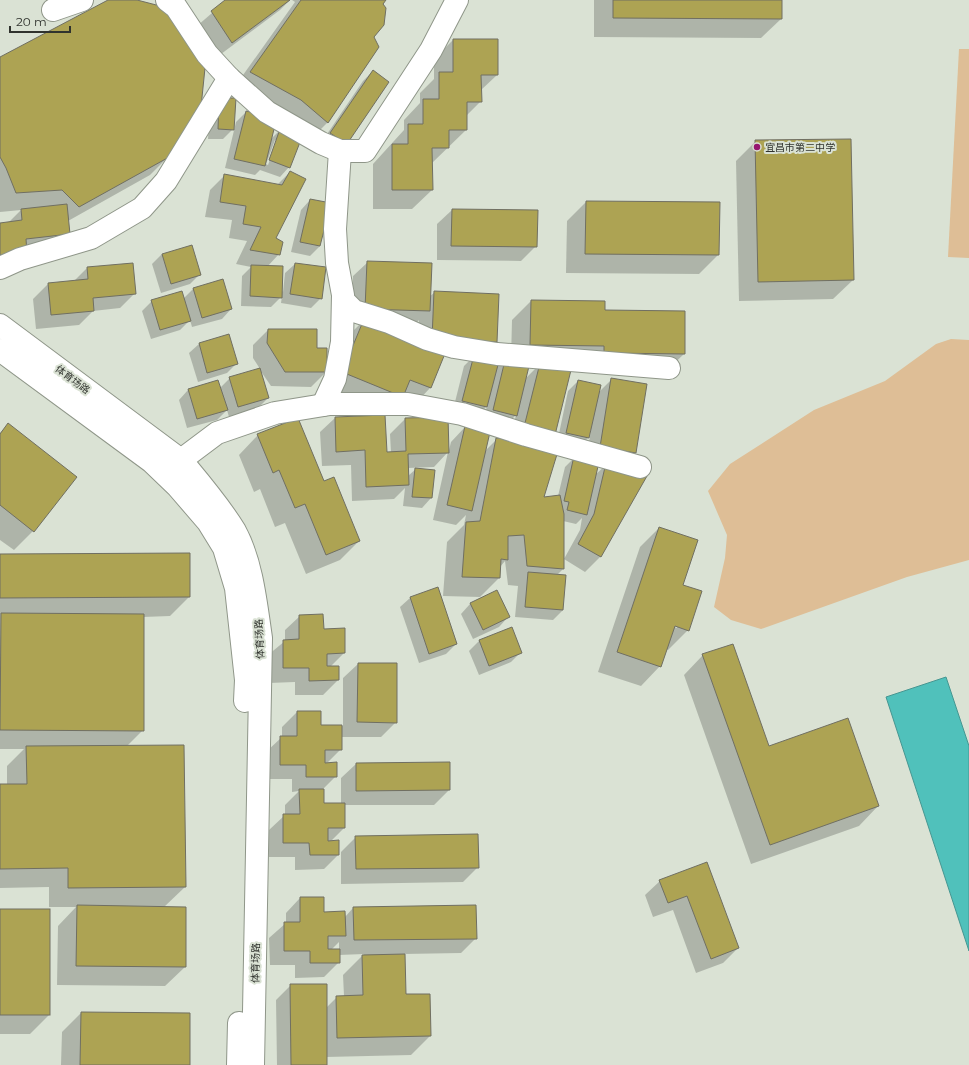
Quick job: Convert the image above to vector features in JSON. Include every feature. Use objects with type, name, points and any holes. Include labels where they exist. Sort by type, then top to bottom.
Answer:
[{"type":"main road","points":[[53,10],[82,0]]},
{"type":"main road","points":[[167,0],[176,7],[207,54],[229,78],[267,112],[321,143],[340,151],[365,151],[431,50],[457,0]]},
{"type":"main road","points":[[0,268],[20,259],[91,238],[142,208],[166,181],[229,78]]},
{"type":"main road","points":[[323,405],[335,379],[342,342],[343,300],[337,263],[335,229],[340,151]]},
{"type":"main road","points":[[343,300],[354,310],[389,322],[427,339],[454,347],[497,354],[669,368]]},
{"type":"main road","name":"体育场路","points":[[0,325],[181,460],[204,487],[235,532],[248,566],[256,597],[261,638],[254,1065]]},
{"type":"main road","name":"体育场路","points":[[0,350],[152,462],[177,486],[204,516],[224,548],[236,588],[246,680],[238,1065]]},
{"type":"main road","points":[[181,460],[217,433],[275,413],[323,405],[408,404],[462,414],[526,435],[640,467]]},
{"type":"shaded area","points":[[959,49],[969,49],[969,258],[948,257]]},
{"type":"shaded area","points":[[951,339],[969,340],[969,560],[907,577],[761,629],[731,620],[714,607],[725,558],[727,535],[708,491],[730,464],[814,410],[885,381],[936,344]]},
{"type":"water","points":[[946,677],[969,746],[969,951],[886,697]]},
{"type":"building","points":[[108,0],[137,0],[164,7],[205,68],[201,107],[171,156],[79,207],[62,190],[16,193],[0,157],[0,57]]},
{"type":"building","points":[[225,0],[290,0],[232,43],[211,11]]},
{"type":"building","points":[[301,0],[386,0],[383,4],[386,8],[384,25],[374,37],[379,47],[328,123],[301,100],[250,72]]},
{"type":"building","points":[[613,0],[782,0],[782,19],[613,18]]},
{"type":"building","points":[[453,39],[498,39],[498,75],[481,75],[482,102],[467,102],[467,130],[449,130],[449,148],[432,148],[433,190],[392,190],[392,144],[408,144],[408,124],[423,124],[423,99],[439,99],[439,72],[453,72]]},
{"type":"building","points":[[373,70],[389,82],[347,144],[330,133]]},
{"type":"building","points":[[219,98],[236,98],[234,130],[218,129]]},
{"type":"building","points":[[246,111],[268,116],[275,125],[265,166],[234,159]]},
{"type":"building","points":[[280,129],[302,137],[290,168],[269,160]]},
{"type":"building","points":[[851,139],[854,280],[758,282],[755,140]]},
{"type":"building","points":[[290,171],[306,179],[276,238],[283,242],[280,255],[250,250],[261,227],[243,224],[246,206],[220,202],[224,174],[282,185]]},
{"type":"building","points":[[310,199],[331,203],[320,246],[300,242]]},
{"type":"building","points":[[586,201],[720,202],[719,255],[585,254]]},
{"type":"building","points":[[67,204],[70,234],[26,239],[27,253],[0,255],[0,223],[22,220],[21,209]]},
{"type":"building","points":[[452,209],[538,210],[537,247],[451,246]]},
{"type":"building","points":[[192,245],[201,275],[171,284],[162,254]]},
{"type":"building","points":[[367,261],[432,263],[430,311],[365,309]]},
{"type":"building","points":[[133,263],[136,294],[93,298],[94,311],[51,315],[48,283],[88,279],[87,267]]},
{"type":"building","points":[[295,263],[326,267],[322,299],[290,294]]},
{"type":"building","points":[[251,265],[283,266],[282,298],[250,296]]},
{"type":"building","points":[[223,279],[232,309],[202,318],[193,288]]},
{"type":"building","points":[[182,291],[191,321],[160,330],[151,300]]},
{"type":"building","points":[[434,291],[499,294],[497,342],[432,339]]},
{"type":"building","points":[[531,300],[605,301],[605,310],[685,311],[685,354],[604,353],[604,346],[530,345]]},
{"type":"building","points":[[364,319],[444,356],[431,388],[410,380],[403,397],[342,372]]},
{"type":"building","points":[[268,329],[317,329],[317,348],[327,348],[327,372],[285,372],[267,343]]},
{"type":"building","points":[[229,334],[238,364],[207,373],[199,343]]},
{"type":"building","points":[[474,355],[499,361],[487,407],[462,401]]},
{"type":"building","points":[[506,356],[530,362],[517,416],[493,410]]},
{"type":"building","points":[[540,363],[571,370],[555,435],[524,427]]},
{"type":"building","points":[[260,368],[269,398],[238,407],[229,377]]},
{"type":"building","points":[[611,378],[647,384],[636,453],[600,447]]},
{"type":"building","points":[[218,380],[228,410],[197,419],[188,389]]},
{"type":"building","points":[[578,380],[601,385],[589,438],[566,433]]},
{"type":"building","points":[[385,415],[387,452],[406,451],[405,418],[448,417],[449,453],[408,454],[409,485],[366,487],[365,450],[336,452],[335,417]]},
{"type":"building","points":[[298,418],[324,481],[334,477],[360,541],[326,555],[305,504],[295,508],[279,470],[273,473],[257,434]]},
{"type":"building","points":[[8,423],[77,477],[34,532],[0,505],[0,434]]},
{"type":"building","points":[[465,426],[490,432],[472,511],[447,505]]},
{"type":"building","points":[[496,438],[530,440],[558,451],[544,497],[560,495],[564,514],[564,569],[527,566],[524,535],[508,536],[508,560],[501,559],[500,578],[462,577],[466,522],[480,521]]},
{"type":"building","points":[[574,456],[599,462],[587,515],[567,510],[569,502],[564,501]]},
{"type":"building","points":[[606,463],[647,476],[601,557],[578,544],[594,514]]},
{"type":"building","points":[[415,468],[435,470],[432,498],[412,497]]},
{"type":"building","points":[[659,527],[698,540],[683,585],[702,591],[689,631],[675,626],[661,667],[617,652]]},
{"type":"building","points":[[190,553],[190,597],[0,598],[0,554]]},
{"type":"building","points":[[528,572],[566,575],[563,610],[525,607]]},
{"type":"building","points":[[438,587],[457,644],[429,654],[410,597]]},
{"type":"building","points":[[497,590],[510,617],[483,630],[470,603]]},
{"type":"building","points":[[1,613],[144,614],[144,731],[0,730]]},
{"type":"building","points":[[323,614],[324,629],[345,628],[345,653],[327,654],[327,666],[339,666],[339,680],[309,681],[309,668],[283,668],[283,640],[299,639],[299,615]]},
{"type":"building","points":[[512,627],[522,653],[489,666],[479,640]]},
{"type":"building","points":[[733,644],[769,746],[848,718],[879,806],[770,845],[702,654]]},
{"type":"building","points":[[358,663],[397,663],[397,723],[357,722]]},
{"type":"building","points":[[297,711],[321,711],[321,725],[342,725],[342,750],[325,750],[325,763],[337,762],[337,777],[306,777],[306,765],[280,765],[280,736],[297,736]]},
{"type":"building","points":[[184,745],[186,887],[68,888],[68,868],[0,869],[0,784],[27,784],[26,746]]},
{"type":"building","points":[[450,762],[450,790],[356,791],[356,763]]},
{"type":"building","points":[[299,789],[324,789],[324,803],[345,803],[345,828],[328,828],[328,841],[339,840],[339,855],[310,855],[309,843],[283,843],[283,814],[300,814]]},
{"type":"building","points":[[478,834],[479,868],[356,869],[355,836]]},
{"type":"building","points":[[707,862],[739,948],[711,959],[687,896],[668,903],[659,880]]},
{"type":"building","points":[[300,897],[324,897],[324,912],[345,911],[346,936],[328,936],[328,949],[340,949],[340,963],[310,963],[310,951],[284,951],[284,922],[300,922]]},
{"type":"building","points":[[77,905],[186,907],[186,967],[76,966]]},
{"type":"building","points":[[476,905],[477,939],[354,940],[353,907]]},
{"type":"building","points":[[0,909],[50,909],[50,1015],[0,1015]]},
{"type":"building","points":[[405,954],[406,994],[430,994],[431,1036],[337,1038],[336,996],[363,995],[362,955]]},
{"type":"building","points":[[290,984],[327,984],[327,1065],[291,1065]]},
{"type":"building","points":[[81,1012],[190,1013],[190,1065],[80,1065]]},
{"type":"place","name":"宜昌市第二中学","points":[[757,147]]}]
